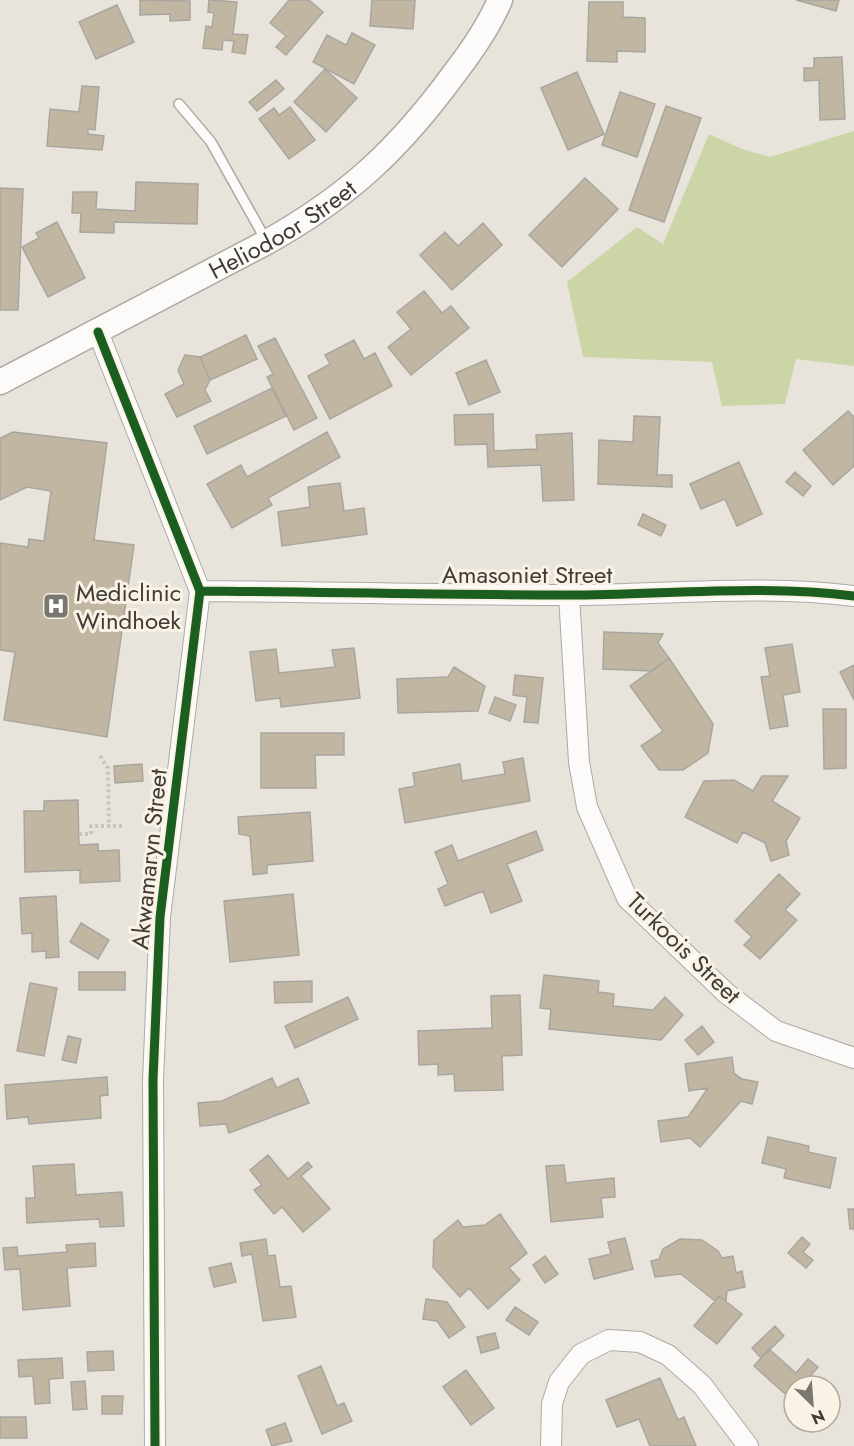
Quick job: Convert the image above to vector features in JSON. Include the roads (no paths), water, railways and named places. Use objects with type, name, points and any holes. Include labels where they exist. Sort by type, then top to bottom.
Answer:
[{"type":"street","name":"Heliodoor Street","points":[[0,382],[267,242],[300,223],[337,197],[405,138],[465,60],[500,0]]},
{"type":"street","name":"Akwamaryn Street","points":[[98,332],[200,591],[160,917],[153,1080],[155,1446]]},
{"type":"street","name":"Amasoniet Street","points":[[200,591],[569,595],[714,592],[854,596]]},
{"type":"street","name":"Turkoois Street","points":[[569,595],[579,762],[587,807],[627,898],[726,993],[776,1030],[854,1058]]},
{"type":"street","points":[[551,1446],[552,1404],[560,1382],[580,1354],[609,1340],[640,1341],[668,1355],[702,1385],[748,1446]]},
{"type":"lane","points":[[179,104],[211,142],[267,242]]},
{"type":"place","name":"Mediclinic Windhoek","points":[[56,606]]}]
